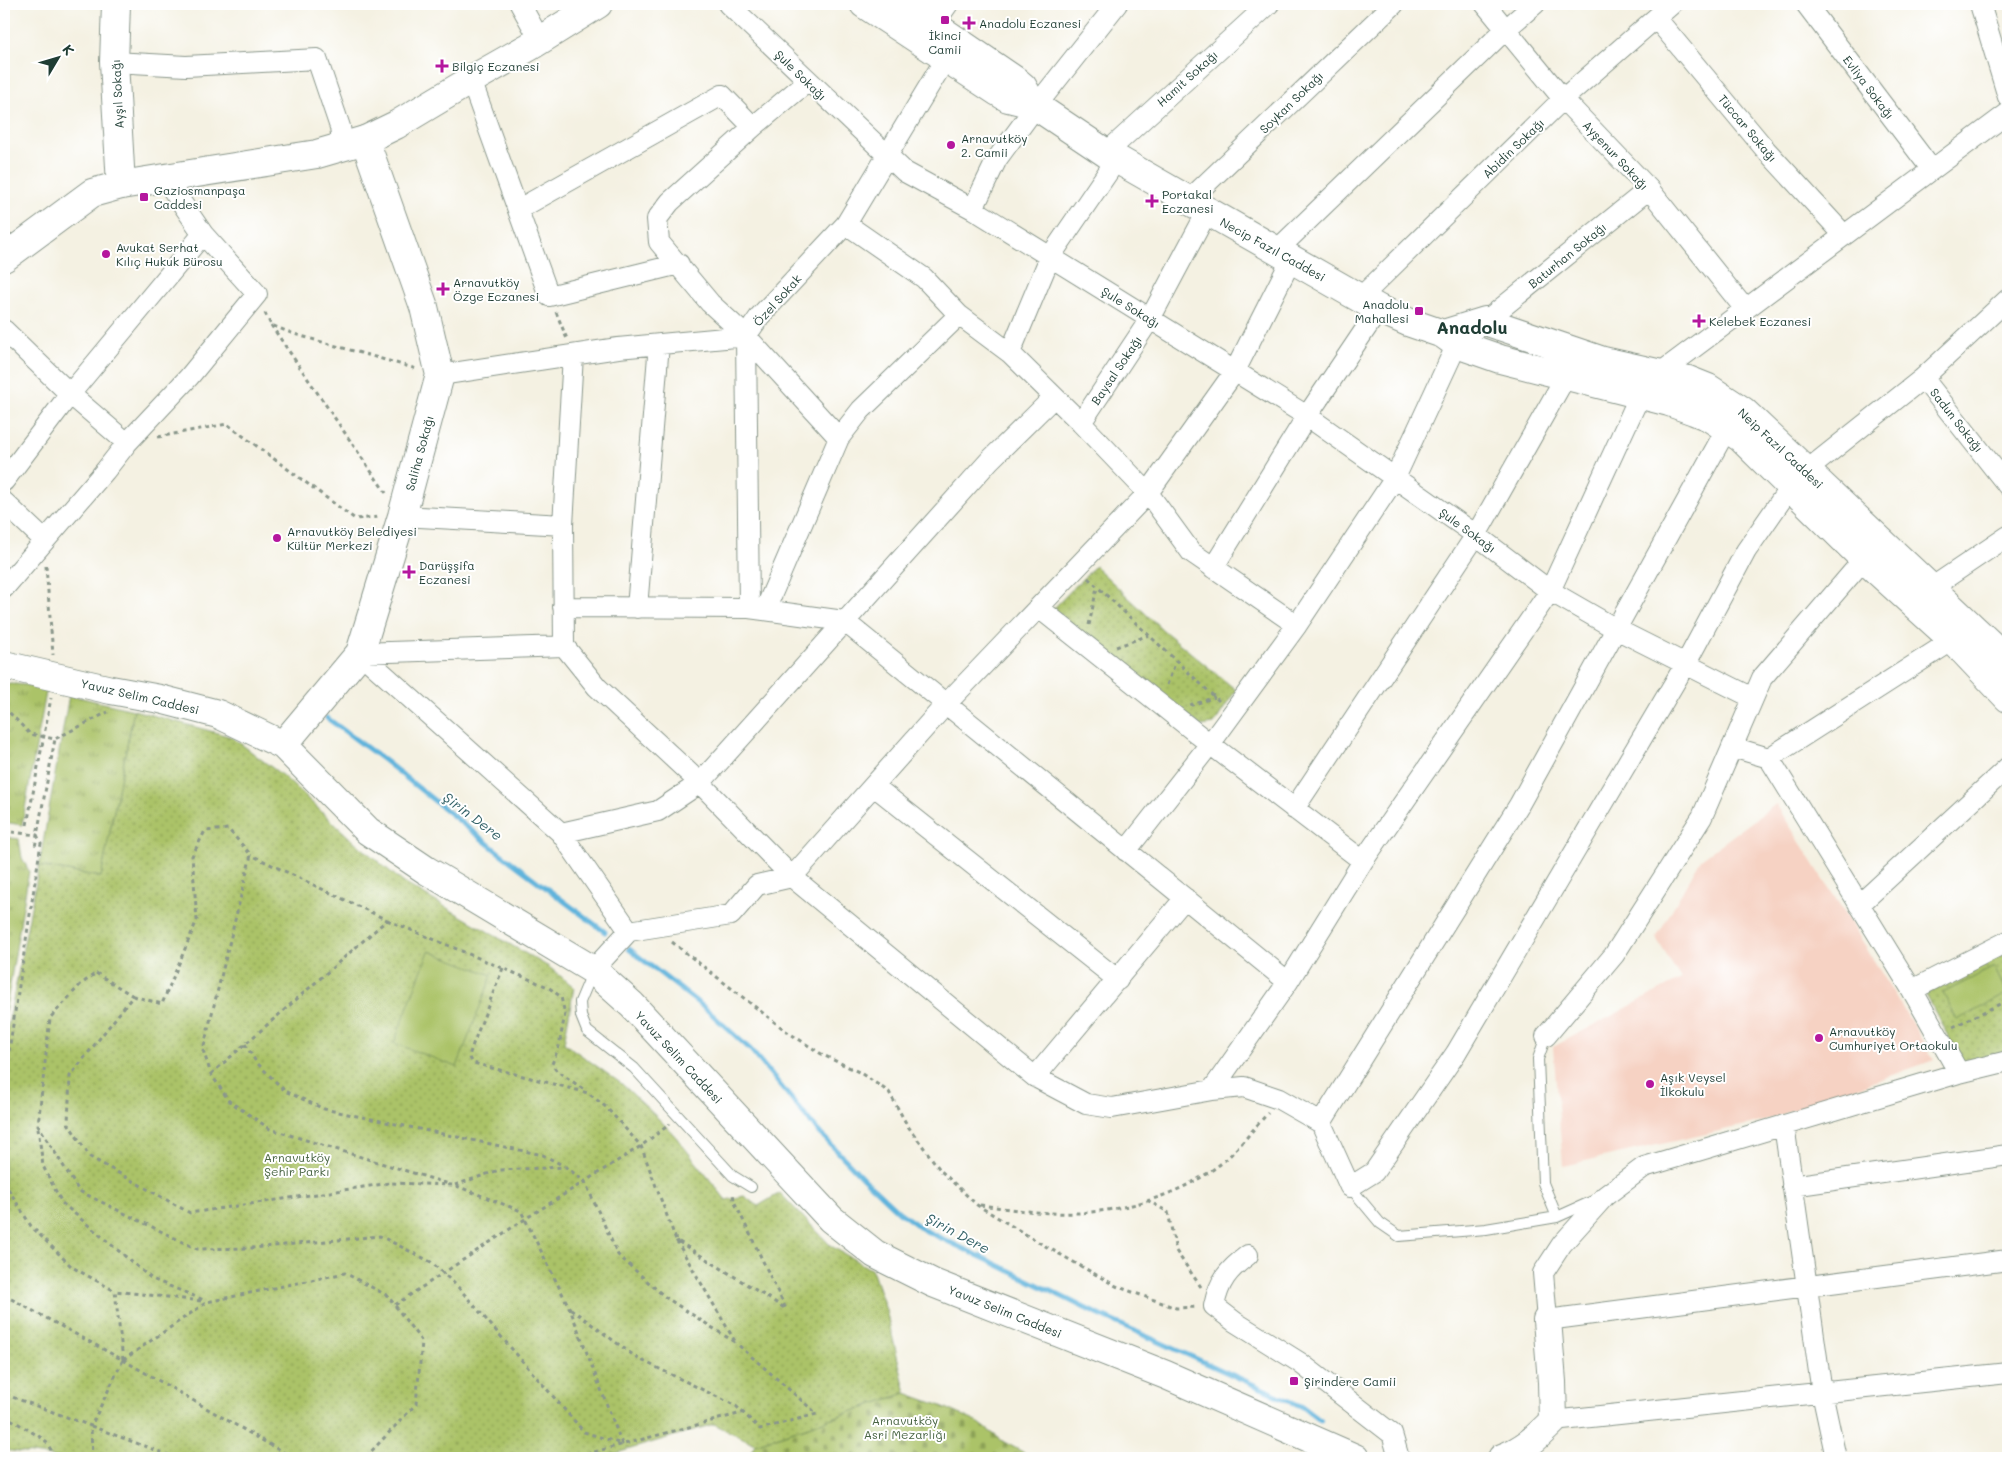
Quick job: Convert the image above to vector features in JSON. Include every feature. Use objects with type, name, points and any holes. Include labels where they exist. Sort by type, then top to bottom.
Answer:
[{"type":"main road","name":"Ayşıl Sokağı","points":[[116,4],[114,62],[121,184]]},
{"type":"main road","points":[[4,258],[92,194],[121,184],[317,154],[354,144],[396,125],[598,4]]},
{"type":"main road","name":"Necip Fazıl Caddesi","points":[[864,4],[1008,98],[1034,105],[1112,156],[1370,303],[1408,322],[1500,359],[1640,395],[1709,417],[1799,479]]},
{"type":"main road","name":"Necip Fazıl Caddesi","points":[[903,4],[941,14],[1023,87],[1034,105]]},
{"type":"main road","name":"Saliha Sokağı","points":[[283,745],[360,653],[402,516],[440,375],[424,307],[354,144]]},
{"type":"main road","points":[[1450,339],[1485,321]]},
{"type":"main road","name":"Neip Fazıl Caddesi","points":[[1485,321],[1604,361],[1688,380],[1708,388],[1727,399],[1743,411],[1799,479],[1932,588],[2008,659]]},
{"type":"main road","points":[[1799,479],[1864,559],[1953,640],[2008,698]]},
{"type":"main road","name":"Yavuz Selim Caddesi","points":[[4,664],[218,714],[283,745],[368,831],[426,870],[593,970],[632,1005],[831,1219],[875,1254],[933,1283],[1166,1375],[1355,1458]]},
{"type":"main road","points":[[1502,1458],[1520,1451],[1536,1439],[1553,1421],[1547,1320]]},
{"type":"street","points":[[520,4],[540,40]]},
{"type":"street","name":"Şule Sokağı","points":[[728,4],[905,172],[973,209],[1307,416],[1476,535],[1550,591],[1616,629],[1753,698]]},
{"type":"street","points":[[973,209],[997,159],[1034,105],[1117,4]]},
{"type":"street","name":"Hamit Sokağı","points":[[1010,353],[1050,257],[1112,156],[1268,4]]},
{"type":"street","name":"Soykan Sokağı","points":[[1198,206],[1394,4]]},
{"type":"street","name":"Ayşenur Sokağı","points":[[1485,4],[1563,99],[1649,189],[1745,309]]},
{"type":"street","points":[[593,970],[629,931],[731,915],[757,885],[792,877],[947,704],[1148,493],[1235,371],[1283,255],[1506,29],[1535,4]]},
{"type":"street","name":"Abidin Sokağı","points":[[1213,568],[1307,416],[1370,303],[1563,99],[1672,4]]},
{"type":"street","name":"Evliya Sokağı","points":[[1806,4],[1932,170]]},
{"type":"street","points":[[1980,4],[2008,98]]},
{"type":"street","name":"Tüccar Sokağı","points":[[1656,18],[1765,149],[1844,235]]},
{"type":"street","name":"Özel Sokak","points":[[440,375],[573,355],[746,336],[760,316],[846,224],[946,58]]},
{"type":"street","points":[[114,62],[186,66],[317,59],[340,127],[354,144]]},
{"type":"street","points":[[471,80],[549,296],[679,264]]},
{"type":"street","points":[[808,81],[753,127],[670,202],[657,219],[659,242],[710,303],[746,336],[839,438]]},
{"type":"street","points":[[519,209],[722,95],[753,127]]},
{"type":"street","points":[[1212,1090],[1288,982],[1363,861],[1550,591],[1640,395],[1660,373],[2008,113]]},
{"type":"street","points":[[4,588],[127,443],[189,377],[257,294],[202,234],[164,177]]},
{"type":"street","name":"Baturhan Sokağı","points":[[1485,321],[1649,189]]},
{"type":"street","name":"Baysal Sokağı","points":[[1081,422],[1150,319],[1198,206]]},
{"type":"street","points":[[846,224],[924,278],[959,315],[1010,353],[1081,422],[1148,493],[1191,552],[1297,625]]},
{"type":"street","points":[[4,481],[70,394],[202,234]]},
{"type":"street","points":[[573,355],[563,525],[564,646],[597,687],[700,783],[792,877],[1035,1077],[1086,1104],[1112,1108],[1212,1090],[1244,1087],[1279,1099],[1321,1122],[1350,1188],[1374,1172],[1456,1053],[1685,665],[1746,552],[1799,479],[1923,378],[2008,299]]},
{"type":"street","points":[[757,609],[839,438],[861,410],[959,315]]},
{"type":"street","points":[[4,330],[70,394],[127,443]]},
{"type":"street","points":[[746,336],[757,609]]},
{"type":"street","points":[[1126,850],[1210,744],[1297,625],[1396,478],[1450,339]]},
{"type":"street","points":[[637,608],[660,344]]},
{"type":"street","points":[[1294,809],[1476,535],[1566,376]]},
{"type":"street","name":"Sadun Sokağı","points":[[1923,378],[2008,486]]},
{"type":"street","points":[[561,833],[658,811],[700,783],[990,460],[1054,397]]},
{"type":"street","points":[[1321,1122],[1519,805],[1727,428]]},
{"type":"street","points":[[4,502],[44,540]]},
{"type":"street","points":[[402,516],[563,525]]},
{"type":"street","points":[[1932,588],[2008,536]]},
{"type":"street","points":[[1546,1036],[1619,947],[1702,816],[1762,678],[1864,559]]},
{"type":"street","points":[[563,608],[757,609],[844,622],[1288,982]]},
{"type":"street","points":[[1039,608],[1210,744],[1363,861]]},
{"type":"street","points":[[1768,758],[1953,640]]},
{"type":"street","points":[[360,653],[564,646]]},
{"type":"street","points":[[360,653],[561,833],[629,931]]},
{"type":"street","points":[[1732,747],[1768,758],[1912,990],[1958,1073]]},
{"type":"street","points":[[1859,905],[2008,767]]},
{"type":"street","points":[[874,786],[1118,980]]},
{"type":"street","points":[[1035,1077],[1185,898]]},
{"type":"street","points":[[1912,990],[2008,940]]},
{"type":"street","points":[[2008,1061],[1958,1073],[1644,1167],[1605,1196],[1562,1244],[1543,1272],[1547,1320],[2008,1260]]},
{"type":"street","points":[[1784,1125],[1822,1393],[1836,1458]]},
{"type":"street","points":[[1792,1186],[2008,1155]]},
{"type":"street","points":[[1248,1255],[1230,1268],[1217,1292],[1214,1306],[1235,1322],[1299,1362],[1392,1434],[1399,1458]]},
{"type":"street","points":[[1553,1421],[2008,1373]]},
{"type":"lane","points":[[593,970],[580,1002],[581,1016],[587,1031],[634,1068],[733,1176],[751,1187]]},
{"type":"lane","points":[[1546,1036],[1538,1059],[1543,1183],[1557,1218]]},
{"type":"lane","points":[[1350,1188],[1380,1223],[1399,1236],[1486,1229],[1557,1218],[1605,1196]]},
{"type":"path","points":[[257,294],[271,325],[402,516]]},
{"type":"path","points":[[549,296],[573,355]]},
{"type":"path","points":[[271,325],[294,334],[440,375]]},
{"type":"path","points":[[127,443],[227,424],[355,519],[402,516]]},
{"type":"path","points":[[27,825],[55,677],[44,540]]},
{"type":"path","points":[[1077,568],[1232,713]]},
{"type":"path","points":[[1096,630],[1089,624],[1097,586]]},
{"type":"path","points":[[1116,647],[1149,635]]},
{"type":"path","points":[[1110,641],[1124,652]]},
{"type":"path","points":[[1167,685],[1176,661]]},
{"type":"path","points":[[1159,680],[1173,690]]},
{"type":"path","points":[[4,707],[30,734],[55,739],[143,696]]},
{"type":"path","points":[[1186,700],[1192,704],[1215,697]]},
{"type":"path","points":[[35,848],[55,739]]},
{"type":"path","points":[[207,1302],[152,1280],[62,1203],[43,1166],[38,1126],[50,1018],[80,985],[96,973],[133,996],[162,1004],[197,920],[192,856],[205,831],[228,829],[250,855],[387,920],[548,987],[561,997],[565,1014],[560,1046],[552,1064],[556,1070],[606,1107],[641,1146],[676,1240],[736,1343]]},
{"type":"path","points":[[4,831],[37,835]]},
{"type":"path","points":[[4,1083],[41,843],[37,835]]},
{"type":"path","points":[[250,855],[203,1050],[211,1074],[229,1101],[270,1129],[454,1185],[521,1211],[570,1309],[622,1444]]},
{"type":"path","points":[[211,1074],[387,920]]},
{"type":"path","points":[[654,928],[724,985],[786,1031],[823,1055],[859,1072],[889,1092],[907,1124],[940,1171],[977,1205],[1116,1286],[1176,1308],[1214,1306]]},
{"type":"path","points":[[503,968],[469,1056],[473,1063],[588,1093]]},
{"type":"path","points":[[133,996],[70,1076],[68,1122],[90,1157],[190,1213],[390,1183],[454,1185],[499,1170],[566,1167]]},
{"type":"path","points":[[1937,1035],[2008,1000]]},
{"type":"path","points":[[245,1044],[256,1062],[285,1090],[324,1109],[543,1155],[566,1167],[585,1182],[618,1255],[665,1297],[736,1343],[818,1414],[760,1429],[736,1406],[637,1358],[570,1309]]},
{"type":"path","points":[[977,1205],[1053,1213],[1111,1210],[1147,1200],[1196,1182],[1225,1160],[1279,1099]]},
{"type":"path","points":[[38,1126],[79,1191],[197,1249],[252,1248],[380,1236],[431,1262],[458,1287],[584,1432],[622,1444]]},
{"type":"path","points":[[395,1305],[525,1219],[641,1146],[663,1129]]},
{"type":"path","points":[[676,1240],[786,1309],[734,1201],[733,1176]]},
{"type":"path","points":[[4,1182],[31,1226],[72,1267],[115,1291],[207,1302],[345,1272],[388,1296],[422,1342],[416,1404],[365,1458]]},
{"type":"path","points":[[1147,1200],[1168,1212],[1176,1251],[1214,1306]]},
{"type":"path","points":[[115,1291],[123,1360]]},
{"type":"path","points":[[4,1294],[293,1458]]},
{"type":"path","points":[[92,1458],[92,1426],[123,1360],[207,1302]]},
{"type":"path","points":[[4,1394],[176,1458]]},
{"type":"path","points":[[571,1458],[742,1413]]},
{"type":"path","points":[[4,1415],[45,1440],[51,1450],[50,1458]]},
{"type":"shaded area","points":[[1776,804],[1934,1060],[1764,1121],[1563,1166],[1553,1047],[1681,979],[1656,938],[1701,859]]},
{"type":"green space","points":[[1095,566],[1163,630],[1236,690],[1214,724],[1201,726],[1053,609]]},
{"type":"green space","points":[[4,683],[47,687],[22,825],[4,822]]},
{"type":"green space","points":[[69,695],[134,710],[101,877],[39,866]]},
{"type":"green space","name":"Arnavutköy Şehir Parkı","points":[[134,710],[232,737],[283,776],[349,837],[404,883],[549,967],[574,987],[564,1043],[622,1084],[660,1120],[676,1137],[726,1200],[744,1196],[758,1206],[780,1193],[831,1246],[872,1270],[886,1310],[906,1393],[755,1444],[714,1424],[600,1458],[53,1458],[4,1450],[4,1046],[39,866],[101,877]]},
{"type":"green space","points":[[4,837],[19,839],[22,858],[29,871],[4,1020]]},
{"type":"green space","points":[[429,951],[492,975],[457,1067],[394,1043]]},
{"type":"green space","points":[[2008,952],[2008,1053],[1964,1066],[1925,993]]},
{"type":"green space","points":[[1994,967],[2007,994],[1957,1020],[1943,993]]},
{"type":"green space","name":"Arnavutköy Asri Mezarlığı","points":[[906,1393],[979,1423],[1004,1442],[1034,1458],[747,1458],[755,1444]]},
{"type":"waterway","name":"Şirin Dere","points":[[327,718],[385,761],[497,851],[605,932]]},
{"type":"waterway","name":"Şirin Dere","points":[[629,949],[706,1009],[751,1050],[818,1131],[863,1178],[899,1212],[924,1230],[1095,1313],[1303,1407],[1321,1421]]},
{"type":"place","name":"İkinci Camii","points":[[945,20]]},
{"type":"place","name":"Anadolu Eczanesi","points":[[969,23]]},
{"type":"place","name":"Bilgiç Eczanesi","points":[[442,66]]},
{"type":"place","name":"Arnavutköy 2. Camii","points":[[951,145]]},
{"type":"place","name":"Gaziosmanpaşa Caddesi","points":[[144,197]]},
{"type":"place","name":"Portakal Eczanesi","points":[[1152,201]]},
{"type":"place","name":"Avukat Serhat Kılıç Hukuk Bürosu","points":[[106,254]]},
{"type":"place","name":"Arnavutköy Özge Eczanesi","points":[[443,289]]},
{"type":"place","name":"Anadolu Mahallesi","points":[[1419,311]]},
{"type":"place","name":"Kelebek Eczanesi","points":[[1699,321]]},
{"type":"place","name":"Arnavutköy Belediyesi Kültür Merkezi","points":[[277,538]]},
{"type":"place","name":"Darüşşifa Eczanesi","points":[[409,572]]},
{"type":"place","name":"Arnavutköy Cumhuriyet Ortaokulu","points":[[1819,1038]]},
{"type":"place","name":"Aşık Veysel İlkokulu","points":[[1650,1084]]},
{"type":"place","name":"Şirindere Camii","points":[[1294,1381]]},
{"type":"district","name":"Anadolu","points":[[1472,327]]}]
